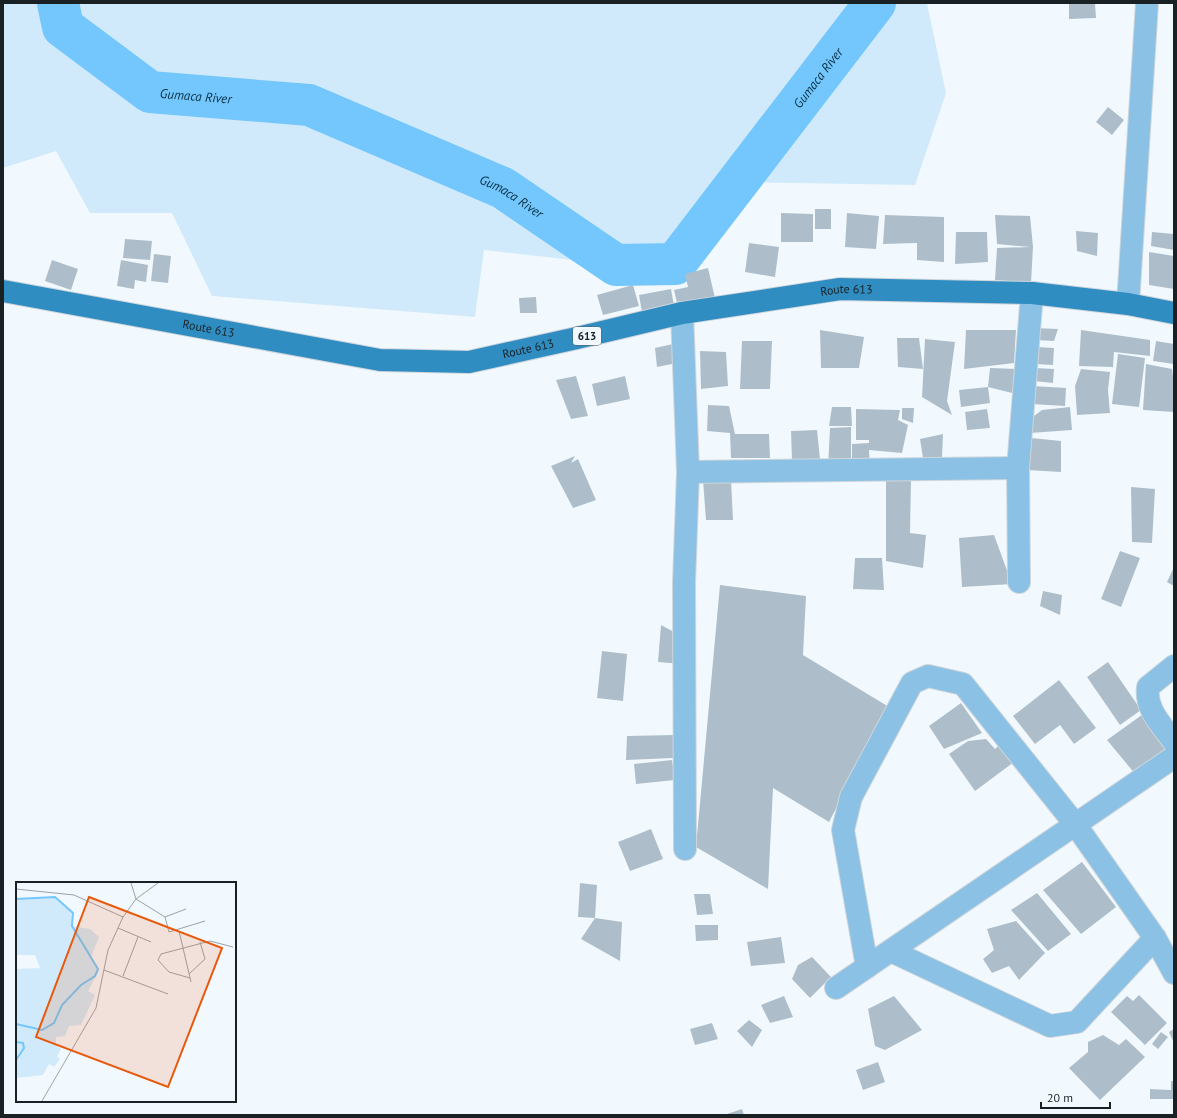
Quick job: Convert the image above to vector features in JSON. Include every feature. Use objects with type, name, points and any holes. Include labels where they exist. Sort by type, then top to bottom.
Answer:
[{"type":"main road","name":"Route 613","points":[[3,291],[380,360],[469,362],[682,313],[840,289],[1032,293],[1128,304],[1174,313]]},
{"type":"street","points":[[1128,304],[1147,3]]},
{"type":"street","points":[[1019,582],[1018,468],[1032,293]]},
{"type":"street","points":[[682,313],[688,472],[684,583],[685,849]]},
{"type":"street","points":[[688,472],[1018,468]]},
{"type":"street","points":[[1174,666],[1148,687],[1147,697],[1149,707],[1174,742]]},
{"type":"street","points":[[867,967],[843,830],[851,797],[912,683],[928,676],[963,684],[1075,824],[1155,938],[1174,973]]},
{"type":"street","points":[[836,988],[1174,758]]},
{"type":"street","points":[[891,951],[1050,1026],[1077,1022],[1155,938]]},
{"type":"shaded area","points":[[3,3],[927,3],[946,93],[915,185],[738,182],[668,275],[616,265],[484,250],[475,317],[212,296],[172,213],[90,213],[56,151],[3,168]]},
{"type":"building","points":[[1069,3],[1095,3],[1096,18],[1069,19]]},
{"type":"building","points":[[1108,107],[1124,120],[1112,135],[1096,122]]},
{"type":"building","points":[[815,209],[831,209],[831,229],[815,229]]},
{"type":"building","points":[[781,213],[813,214],[813,242],[781,242]]},
{"type":"building","points":[[847,213],[879,216],[876,249],[845,247]]},
{"type":"building","points":[[885,215],[944,217],[944,262],[917,260],[917,243],[883,244]]},
{"type":"building","points":[[995,215],[1030,216],[1033,247],[1031,283],[995,280],[997,248],[1030,247],[997,244]]},
{"type":"building","points":[[1076,231],[1098,233],[1097,256],[1077,251]]},
{"type":"building","points":[[956,232],[987,232],[988,262],[955,264]]},
{"type":"building","points":[[1152,232],[1174,234],[1174,250],[1151,246]]},
{"type":"building","points":[[125,239],[152,241],[150,260],[123,258]]},
{"type":"building","points":[[749,243],[779,247],[775,277],[745,272]]},
{"type":"building","points":[[1149,252],[1174,256],[1174,289],[1149,285]]},
{"type":"building","points":[[154,254],[171,256],[168,283],[151,281]]},
{"type":"building","points":[[52,260],[78,269],[71,290],[45,281]]},
{"type":"building","points":[[121,260],[148,265],[146,282],[135,280],[134,289],[117,286]]},
{"type":"building","points":[[708,268],[715,298],[678,307],[674,290],[688,287],[685,274]]},
{"type":"building","points":[[633,285],[639,306],[603,315],[597,295]]},
{"type":"building","points":[[671,289],[674,306],[642,312],[639,295]]},
{"type":"building","points":[[536,297],[537,313],[520,313],[519,298]]},
{"type":"building","points":[[1035,328],[1058,329],[1054,341],[1035,340]]},
{"type":"building","points":[[820,330],[864,337],[859,368],[821,368]]},
{"type":"building","points":[[966,330],[1016,330],[1014,363],[964,369]]},
{"type":"building","points":[[1081,330],[1150,340],[1150,356],[1114,352],[1113,367],[1079,366]]},
{"type":"building","points":[[897,338],[919,338],[923,369],[898,367]]},
{"type":"building","points":[[925,339],[955,342],[947,401],[952,415],[922,397]]},
{"type":"building","points":[[742,341],[772,341],[770,389],[740,389]]},
{"type":"building","points":[[1156,341],[1174,344],[1174,364],[1153,361]]},
{"type":"building","points":[[673,344],[677,363],[657,367],[655,348]]},
{"type":"building","points":[[1037,347],[1054,348],[1053,365],[1035,364]]},
{"type":"building","points":[[700,351],[726,352],[728,386],[701,389]]},
{"type":"building","points":[[1118,354],[1145,358],[1139,407],[1112,404]]},
{"type":"building","points":[[1146,364],[1172,369],[1174,384],[1174,412],[1143,410]]},
{"type":"building","points":[[990,368],[1017,369],[1016,394],[988,387]]},
{"type":"building","points":[[1035,368],[1054,369],[1053,383],[1034,381]]},
{"type":"building","points":[[1081,369],[1110,372],[1108,390],[1110,413],[1077,415],[1075,386]]},
{"type":"building","points":[[576,376],[588,416],[571,419],[556,380]]},
{"type":"building","points":[[625,376],[630,399],[597,406],[592,384]]},
{"type":"building","points":[[1032,386],[1066,388],[1065,406],[1031,404]]},
{"type":"building","points":[[988,387],[990,403],[961,407],[959,390]]},
{"type":"building","points":[[708,405],[729,406],[735,434],[769,434],[770,458],[731,458],[730,433],[707,431]]},
{"type":"building","points":[[832,407],[851,407],[852,426],[829,426]]},
{"type":"building","points":[[1070,407],[1072,430],[1030,433],[1034,416],[1042,410]]},
{"type":"building","points":[[902,408],[914,408],[913,423],[902,419]]},
{"type":"building","points":[[856,409],[900,410],[898,420],[908,425],[902,453],[869,450],[870,467],[852,467],[852,444],[869,443],[869,440],[856,440]]},
{"type":"building","points":[[987,409],[990,428],[967,430],[965,412]]},
{"type":"building","points":[[851,427],[851,468],[828,468],[830,428]]},
{"type":"building","points":[[817,430],[820,459],[792,460],[791,431]]},
{"type":"building","points":[[943,434],[942,458],[923,458],[920,439]]},
{"type":"building","points":[[1031,438],[1061,441],[1061,472],[1027,470]]},
{"type":"building","points":[[575,456],[571,463],[578,459],[596,500],[573,508],[551,466]]},
{"type":"building","points":[[886,479],[911,480],[910,533],[926,535],[923,568],[886,561]]},
{"type":"building","points":[[703,480],[731,480],[733,520],[706,520]]},
{"type":"building","points":[[1131,487],[1155,489],[1152,543],[1132,542]]},
{"type":"building","points":[[994,535],[1012,584],[962,587],[959,538]]},
{"type":"building","points":[[1120,551],[1140,558],[1121,607],[1101,599]]},
{"type":"building","points":[[855,558],[882,558],[884,590],[853,589]]},
{"type":"building","points":[[1174,567],[1174,586],[1167,582]]},
{"type":"building","points":[[720,585],[806,596],[803,655],[889,707],[829,822],[773,788],[768,889],[696,847]]},
{"type":"building","points":[[1043,591],[1062,595],[1060,615],[1040,606]]},
{"type":"building","points":[[661,625],[674,632],[681,664],[658,662]]},
{"type":"building","points":[[602,651],[627,654],[623,701],[597,698]]},
{"type":"building","points":[[1108,662],[1141,710],[1120,725],[1087,677]]},
{"type":"building","points":[[1059,680],[1096,728],[1074,744],[1060,725],[1035,744],[1013,716]]},
{"type":"building","points":[[961,703],[982,733],[944,749],[929,726]]},
{"type":"building","points":[[1146,712],[1173,744],[1136,775],[1107,740]]},
{"type":"building","points":[[674,735],[673,758],[626,760],[627,736]]},
{"type":"building","points":[[986,739],[995,749],[1001,743],[1014,762],[975,791],[949,754],[968,741]]},
{"type":"building","points":[[672,760],[675,780],[636,784],[634,764]]},
{"type":"building","points":[[651,829],[663,859],[630,871],[618,842]]},
{"type":"building","points":[[1082,862],[1116,907],[1081,934],[1043,890]]},
{"type":"building","points":[[580,883],[597,885],[595,918],[578,917]]},
{"type":"building","points":[[1037,893],[1071,934],[1048,951],[1011,910]]},
{"type":"building","points":[[694,894],[710,894],[713,914],[697,915]]},
{"type":"building","points":[[595,918],[622,922],[620,961],[581,939]]},
{"type":"building","points":[[1016,921],[1045,953],[1019,980],[1009,966],[992,973],[983,959],[994,950],[987,929]]},
{"type":"building","points":[[695,925],[718,925],[718,940],[696,941]]},
{"type":"building","points":[[781,937],[785,963],[751,966],[747,942]]},
{"type":"building","points":[[812,957],[831,977],[810,998],[792,979],[798,965]]},
{"type":"building","points":[[1139,995],[1167,1023],[1145,1045],[1111,1012],[1127,996],[1133,1001]]},
{"type":"building","points":[[784,996],[793,1017],[770,1023],[761,1005]]},
{"type":"building","points":[[894,996],[922,1030],[885,1050],[875,1046],[868,1009]]},
{"type":"building","points":[[749,1020],[762,1030],[752,1047],[737,1031]]},
{"type":"building","points":[[712,1023],[718,1039],[695,1045],[690,1029]]},
{"type":"building","points":[[1174,1029],[1174,1043],[1169,1032]]},
{"type":"building","points":[[1161,1032],[1168,1037],[1158,1049],[1152,1044]]},
{"type":"building","points":[[1103,1035],[1119,1045],[1126,1039],[1145,1057],[1100,1100],[1069,1068],[1088,1052],[1088,1042]]},
{"type":"building","points":[[878,1062],[885,1082],[863,1090],[856,1070]]},
{"type":"building","points":[[1171,1081],[1174,1081],[1174,1099],[1150,1099],[1150,1089],[1171,1090]]},
{"type":"building","points":[[742,1109],[744,1115],[724,1115]]},
{"type":"waterway","name":"Gumaca River","points":[[58,3],[63,27],[150,92],[309,105],[503,188],[616,265],[675,264],[875,3]]}]
